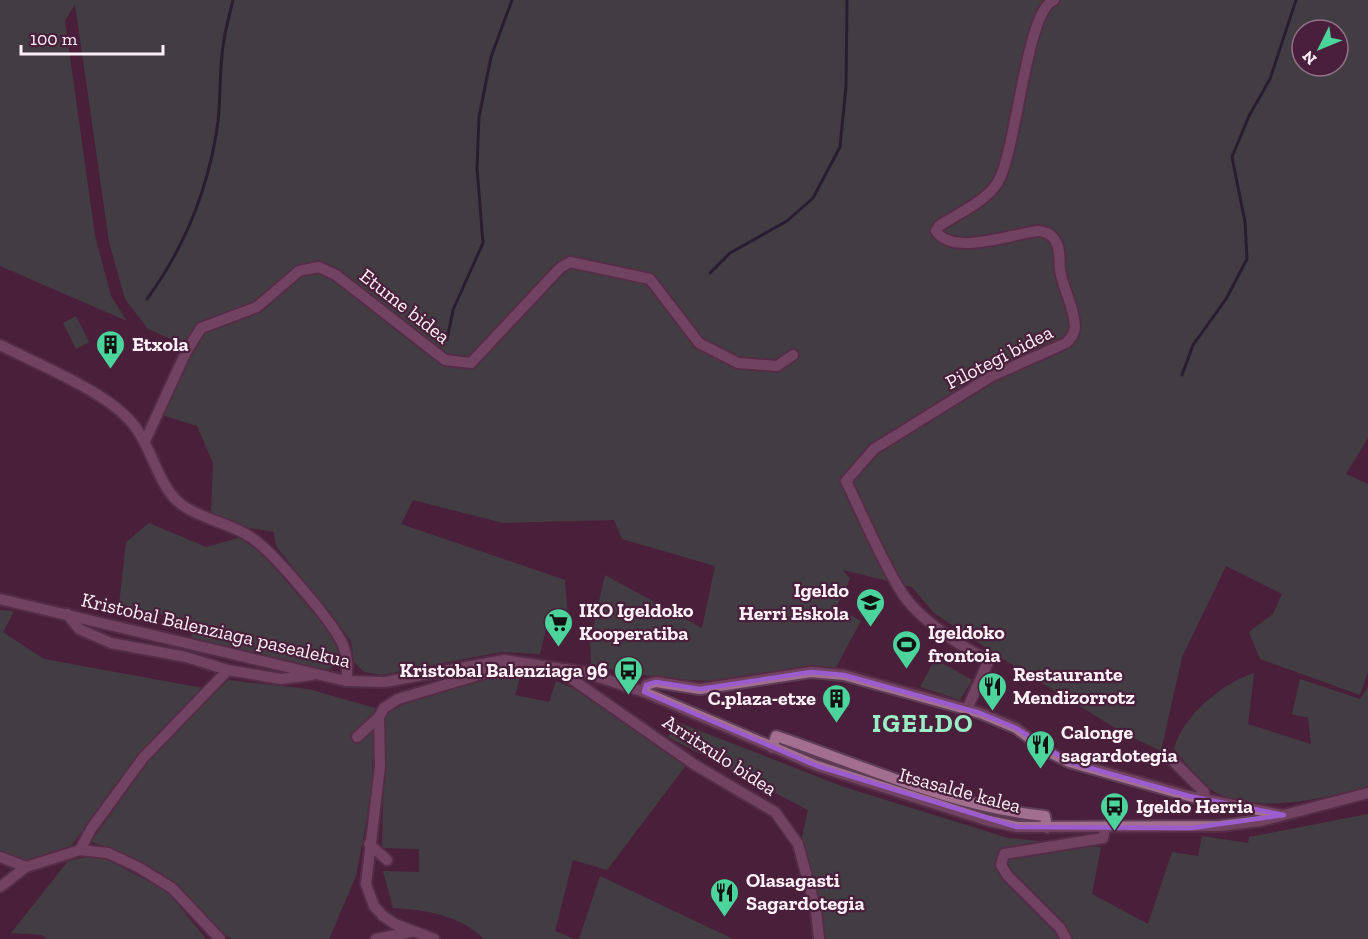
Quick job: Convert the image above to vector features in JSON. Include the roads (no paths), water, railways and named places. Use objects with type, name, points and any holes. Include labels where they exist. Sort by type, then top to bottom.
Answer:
[{"type":"street","name":"Pilotegi bidea","points":[[968,709],[990,660],[976,654],[924,616],[903,594],[846,481],[874,449],[992,376],[1066,343],[1073,337],[1076,330],[1060,272],[1058,245],[1054,237],[1040,231],[990,243],[970,242],[945,238],[936,231],[939,226],[985,195],[998,183],[1012,135],[1035,26],[1041,10],[1054,0]]},
{"type":"street","name":"Etume bidea","points":[[145,441],[186,352],[201,328],[257,307],[299,272],[319,267],[336,275],[445,360],[471,363],[560,268],[570,262],[650,279],[699,343],[738,363],[777,366],[793,355]]},
{"type":"street","points":[[0,345],[100,397],[132,423],[145,441],[168,489],[178,501],[255,539],[318,609],[342,644],[348,668],[346,681]]},
{"type":"street","name":"Kristobal Balenziaga pasealekua","points":[[0,599],[312,675],[346,681],[385,682],[504,660],[566,669],[644,692]]},
{"type":"street","points":[[67,614],[79,629],[111,643],[186,657],[228,670],[281,680],[312,675]]},
{"type":"street","points":[[434,939],[395,924],[374,906],[366,884],[380,766],[380,717],[384,708],[398,699],[522,663]]},
{"type":"street","name":"Arritxulo bidea","points":[[566,669],[569,677],[695,765],[775,812],[798,844],[816,910],[819,939]]},
{"type":"street","points":[[80,850],[91,829],[143,758],[228,670]]},
{"type":"street","points":[[644,692],[646,685],[656,682],[700,689],[819,672],[844,675],[968,709],[1016,728],[1047,751],[1069,762],[1205,799],[1284,816]]},
{"type":"street","name":"Itsasalde kalea","points":[[644,692],[817,766],[989,821],[1017,827],[1220,826],[1284,816],[1368,793]]},
{"type":"street","points":[[357,737],[380,717]]},
{"type":"street","points":[[1171,759],[1204,792],[1205,799]]},
{"type":"street","points":[[1220,826],[1226,815],[1225,803]]},
{"type":"street","points":[[1066,939],[1060,928],[1007,874],[1001,865],[1004,854],[1103,838],[1105,828]]},
{"type":"street","points":[[369,844],[387,860]]},
{"type":"street","points":[[0,887],[26,867],[80,850],[108,853],[138,867],[172,888],[220,939]]},
{"type":"street","points":[[0,857],[26,867]]},
{"type":"street","points":[[376,939],[413,932]]},
{"type":"waterway","points":[[147,299],[173,259],[202,193],[218,122],[222,50],[233,0]]},
{"type":"waterway","points":[[447,340],[453,310],[483,243],[477,168],[479,117],[491,57],[512,0]]},
{"type":"waterway","points":[[710,273],[730,253],[787,221],[813,198],[840,147],[846,86],[847,0]]},
{"type":"waterway","points":[[1182,375],[1193,345],[1226,299],[1247,259],[1245,222],[1232,157],[1249,116],[1270,79],[1296,0]]},
{"type":"place","name":"Etxola","points":[[111,370]]},
{"type":"place","name":"Igeldo Herri Eskola","points":[[870,628]]},
{"type":"place","name":"IKO Igeldoko Kooperatiba","points":[[558,648]]},
{"type":"place","name":"Igeldoko frontoia","points":[[907,670]]},
{"type":"place","name":"Kristobal Balenziaga 96","points":[[629,696]]},
{"type":"place","name":"Restaurante Mendizorrotz","points":[[992,712]]},
{"type":"place","name":"C.plaza-etxe","points":[[837,724]]},
{"type":"place","name":"Calonge sagardotegia","points":[[1040,770]]},
{"type":"place","name":"Igeldo Herria","points":[[1115,832]]},
{"type":"place","name":"Olasagasti Sagardotegia","points":[[725,918]]},
{"type":"district","name":"IGELDO","points":[[923,723]]}]
